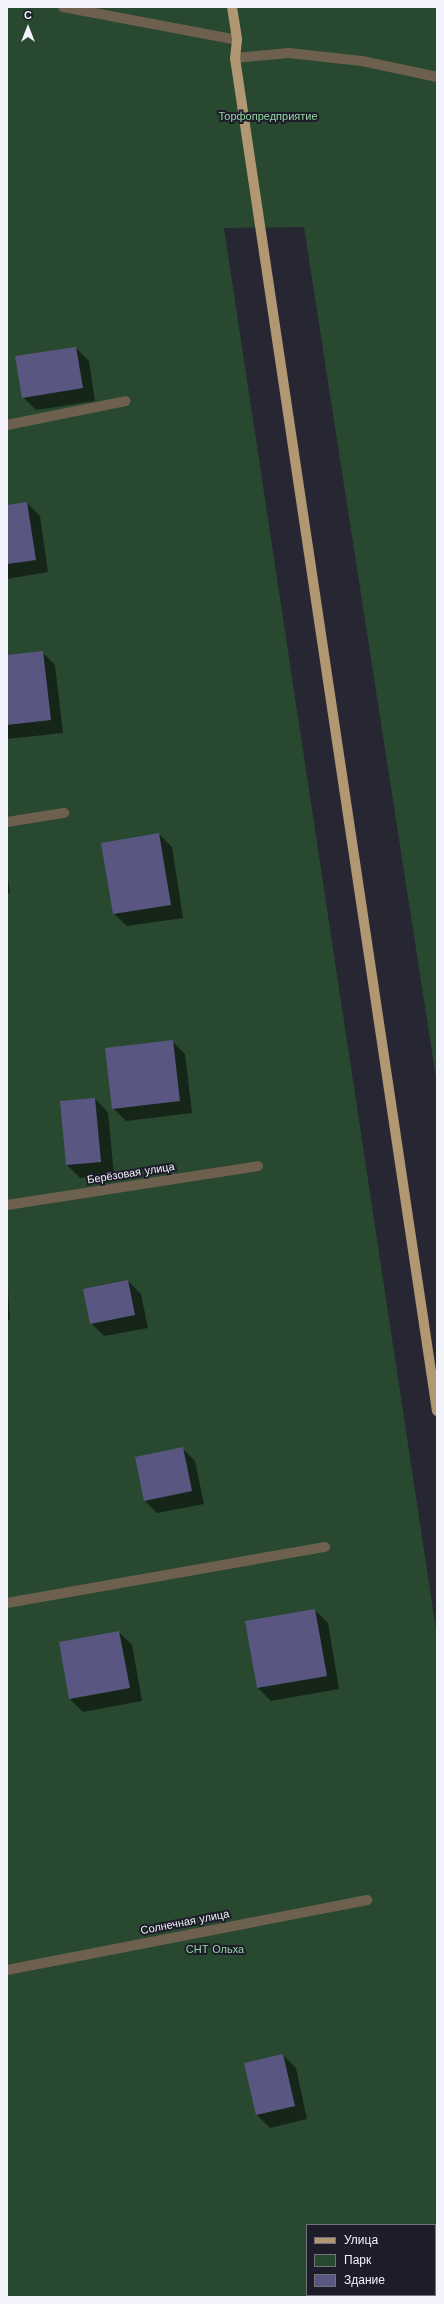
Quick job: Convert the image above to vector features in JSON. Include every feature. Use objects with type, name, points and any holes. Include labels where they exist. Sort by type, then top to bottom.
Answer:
[{"type":"main road","points":[[232,7],[237,40],[235,58],[437,1411]]},
{"type":"street","points":[[64,7],[237,40]]},
{"type":"street","points":[[235,58],[289,53],[362,62],[437,77]]},
{"type":"street","points":[[7,425],[126,401]]},
{"type":"street","points":[[7,822],[64,812]]},
{"type":"street","name":"Берёзовая улица","points":[[7,1205],[258,1166]]},
{"type":"street","points":[[7,1603],[325,1547]]},
{"type":"street","name":"Солнечная улица","points":[[7,1970],[368,1900]]},
{"type":"green space","name":"СНТ Ольха","points":[[7,7],[437,7],[437,1084],[304,227],[224,228],[437,1636],[437,2297],[7,2297]]},
{"type":"building","points":[[76,347],[83,388],[22,398],[15,356]]},
{"type":"building","points":[[27,502],[36,560],[7,564],[7,505]]},
{"type":"building","points":[[43,651],[51,720],[7,725],[7,655]]},
{"type":"building","points":[[159,833],[171,905],[113,914],[101,843]]},
{"type":"building","points":[[173,1040],[180,1101],[112,1109],[105,1048]]},
{"type":"building","points":[[95,1098],[101,1162],[66,1165],[60,1101]]},
{"type":"building","points":[[128,1280],[135,1315],[90,1324],[83,1289]]},
{"type":"building","points":[[183,1447],[192,1491],[144,1501],[135,1457]]},
{"type":"building","points":[[315,1609],[327,1676],[257,1688],[245,1621]]},
{"type":"building","points":[[119,1631],[130,1688],[69,1699],[59,1642]]},
{"type":"building","points":[[283,2054],[295,2106],[256,2115],[244,2063]]},
{"type":"park label","name":"Торфопредприятие","points":[[268,117]]}]
